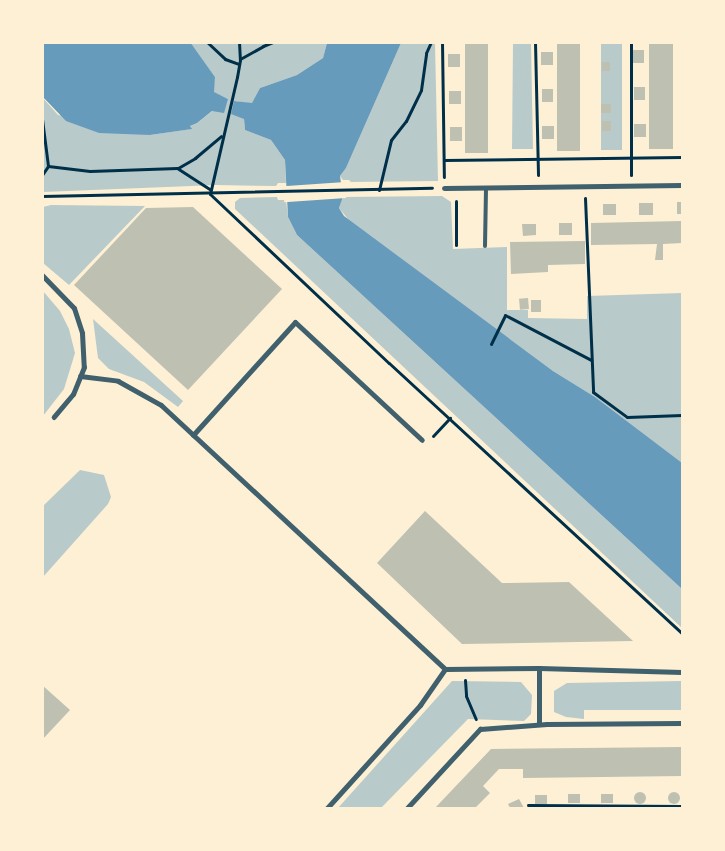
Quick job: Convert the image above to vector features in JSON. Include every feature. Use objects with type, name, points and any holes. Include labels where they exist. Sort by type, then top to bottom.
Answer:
[{"type":"street","points":[[444,188],[682,185]]},
{"type":"street","points":[[42,274],[74,308],[82,333],[84,367],[73,394],[54,418]]},
{"type":"street","points":[[193,435],[295,322],[422,440]]},
{"type":"street","points":[[80,376],[118,381],[161,405],[445,669],[539,668],[682,672]]},
{"type":"street","points":[[539,668],[539,724]]},
{"type":"street","points":[[327,808],[420,706],[445,669]]},
{"type":"street","points":[[407,808],[480,729],[539,724],[682,723]]},
{"type":"lane","points":[[486,188],[486,246]]},
{"type":"path","points":[[207,42],[225,59],[239,62],[263,46],[273,42]]},
{"type":"path","points":[[210,192],[224,126],[235,90],[239,62],[239,42]]},
{"type":"path","points":[[379,190],[391,140],[406,121],[421,90],[426,53],[431,42]]},
{"type":"path","points":[[42,196],[444,188],[442,42]]},
{"type":"path","points":[[535,42],[539,186]]},
{"type":"path","points":[[631,42],[631,185]]},
{"type":"path","points":[[42,119],[48,166],[42,175]]},
{"type":"path","points":[[48,166],[90,171],[178,168],[195,158],[222,136]]},
{"type":"path","points":[[444,160],[682,157]]},
{"type":"path","points":[[178,168],[210,192],[682,633]]},
{"type":"path","points":[[584,185],[593,392],[627,417],[682,415]]},
{"type":"path","points":[[456,188],[456,245]]},
{"type":"path","points":[[491,344],[505,314],[591,360]]},
{"type":"path","points":[[422,440],[430,440],[450,418]]},
{"type":"path","points":[[464,669],[466,696],[480,729]]},
{"type":"path","points":[[528,805],[682,806]]},
{"type":"shaded area","points":[[190,43],[327,43],[323,58],[297,75],[260,88],[252,104],[235,101],[244,119],[245,130],[271,140],[285,160],[286,183],[278,183],[276,186],[216,185],[43,192],[42,97],[58,115],[150,135],[191,129],[190,126],[197,123],[228,99],[213,92],[215,77]]},
{"type":"shaded area","points":[[401,43],[435,43],[438,181],[351,182],[343,180],[340,176],[346,168]]},
{"type":"shaded area","points":[[513,43],[531,43],[533,149],[512,149]]},
{"type":"shaded area","points":[[601,43],[622,43],[622,150],[601,150]]},
{"type":"shaded area","points":[[442,196],[451,202],[453,249],[507,247],[507,310],[528,310],[528,318],[587,319],[587,296],[682,293],[682,464],[595,397],[553,371],[352,224],[339,208],[343,197]]},
{"type":"shaded area","points":[[277,197],[278,200],[286,200],[288,217],[297,235],[682,589],[682,628],[235,209],[235,202],[240,198]]},
{"type":"shaded area","points":[[51,205],[145,206],[69,285],[43,263],[43,207]]},
{"type":"shaded area","points":[[43,291],[60,311],[69,329],[75,353],[64,389],[43,416]]},
{"type":"shaded area","points":[[93,319],[183,401],[178,407],[144,382],[109,369],[98,358]]},
{"type":"shaded area","points":[[80,470],[104,475],[111,497],[108,504],[43,577],[43,506]]},
{"type":"shaded area","points":[[452,681],[521,682],[532,695],[531,714],[524,721],[468,719],[381,808],[338,808]]},
{"type":"shaded area","points":[[682,681],[682,710],[584,710],[584,719],[566,717],[554,712],[554,691],[567,683]]},
{"type":"water","points":[[190,42],[215,77],[214,92],[228,99],[224,113],[212,111],[190,126],[192,129],[150,135],[99,133],[66,121],[43,97],[43,43]]},
{"type":"water","points":[[327,43],[401,43],[346,168],[340,176],[343,197],[339,208],[344,216],[553,371],[595,397],[682,463],[682,589],[297,235],[288,217],[285,160],[271,140],[245,130],[244,119],[231,114],[234,101],[252,103],[260,88],[297,75],[323,58]]},
{"type":"pier","points":[[345,182],[346,198],[284,202],[283,186]]},
{"type":"building","points":[[465,42],[488,42],[488,153],[465,153]]},
{"type":"building","points":[[557,42],[580,42],[580,151],[557,151]]},
{"type":"building","points":[[649,42],[673,42],[673,149],[649,149]]},
{"type":"building","points":[[633,50],[644,50],[644,63],[633,63]]},
{"type":"building","points":[[541,52],[553,52],[553,65],[541,65]]},
{"type":"building","points":[[448,54],[460,54],[460,67],[448,67]]},
{"type":"building","points":[[602,62],[610,62],[610,71],[602,71]]},
{"type":"building","points":[[634,87],[645,87],[645,100],[634,100]]},
{"type":"building","points":[[542,89],[553,89],[553,102],[542,102]]},
{"type":"building","points":[[449,91],[461,91],[461,104],[449,104]]},
{"type":"building","points":[[601,104],[611,104],[611,113],[601,113]]},
{"type":"building","points":[[602,121],[611,121],[611,131],[602,131]]},
{"type":"building","points":[[634,124],[646,124],[646,137],[634,137]]},
{"type":"building","points":[[542,126],[554,126],[554,139],[542,139]]},
{"type":"building","points":[[450,127],[462,127],[462,141],[450,141]]},
{"type":"building","points":[[677,202],[682,202],[682,214],[677,214]]},
{"type":"building","points":[[639,203],[653,203],[653,215],[639,215]]},
{"type":"building","points":[[603,204],[616,204],[616,215],[603,215]]},
{"type":"building","points":[[193,207],[282,289],[188,390],[74,285],[146,208]]},
{"type":"building","points":[[682,221],[682,243],[663,244],[663,260],[655,260],[657,244],[591,245],[591,223]]},
{"type":"building","points":[[559,223],[572,223],[572,235],[559,235]]},
{"type":"building","points":[[522,224],[536,224],[536,235],[523,236]]},
{"type":"building","points":[[585,241],[585,264],[548,265],[548,272],[511,274],[510,242]]},
{"type":"building","points":[[528,298],[529,309],[520,310],[519,299]]},
{"type":"building","points":[[531,300],[541,300],[541,312],[531,312]]},
{"type":"building","points":[[425,511],[502,583],[569,582],[633,641],[462,644],[377,563]]},
{"type":"building","points":[[42,685],[70,710],[42,740]]},
{"type":"building","points":[[682,747],[682,776],[523,778],[523,769],[499,769],[483,786],[490,793],[475,808],[435,808],[491,749]]},
{"type":"building","points":[[638,792],[642,792],[646,798],[642,804],[638,804],[634,800],[634,796]]},
{"type":"building","points":[[672,792],[676,792],[680,798],[676,804],[672,804],[668,800],[668,796]]},
{"type":"building","points":[[568,794],[580,794],[580,803],[568,803]]},
{"type":"building","points":[[601,794],[613,794],[613,803],[601,803]]},
{"type":"building","points":[[535,795],[547,795],[547,804],[535,804]]},
{"type":"building","points":[[519,799],[524,808],[510,808],[508,804]]}]
